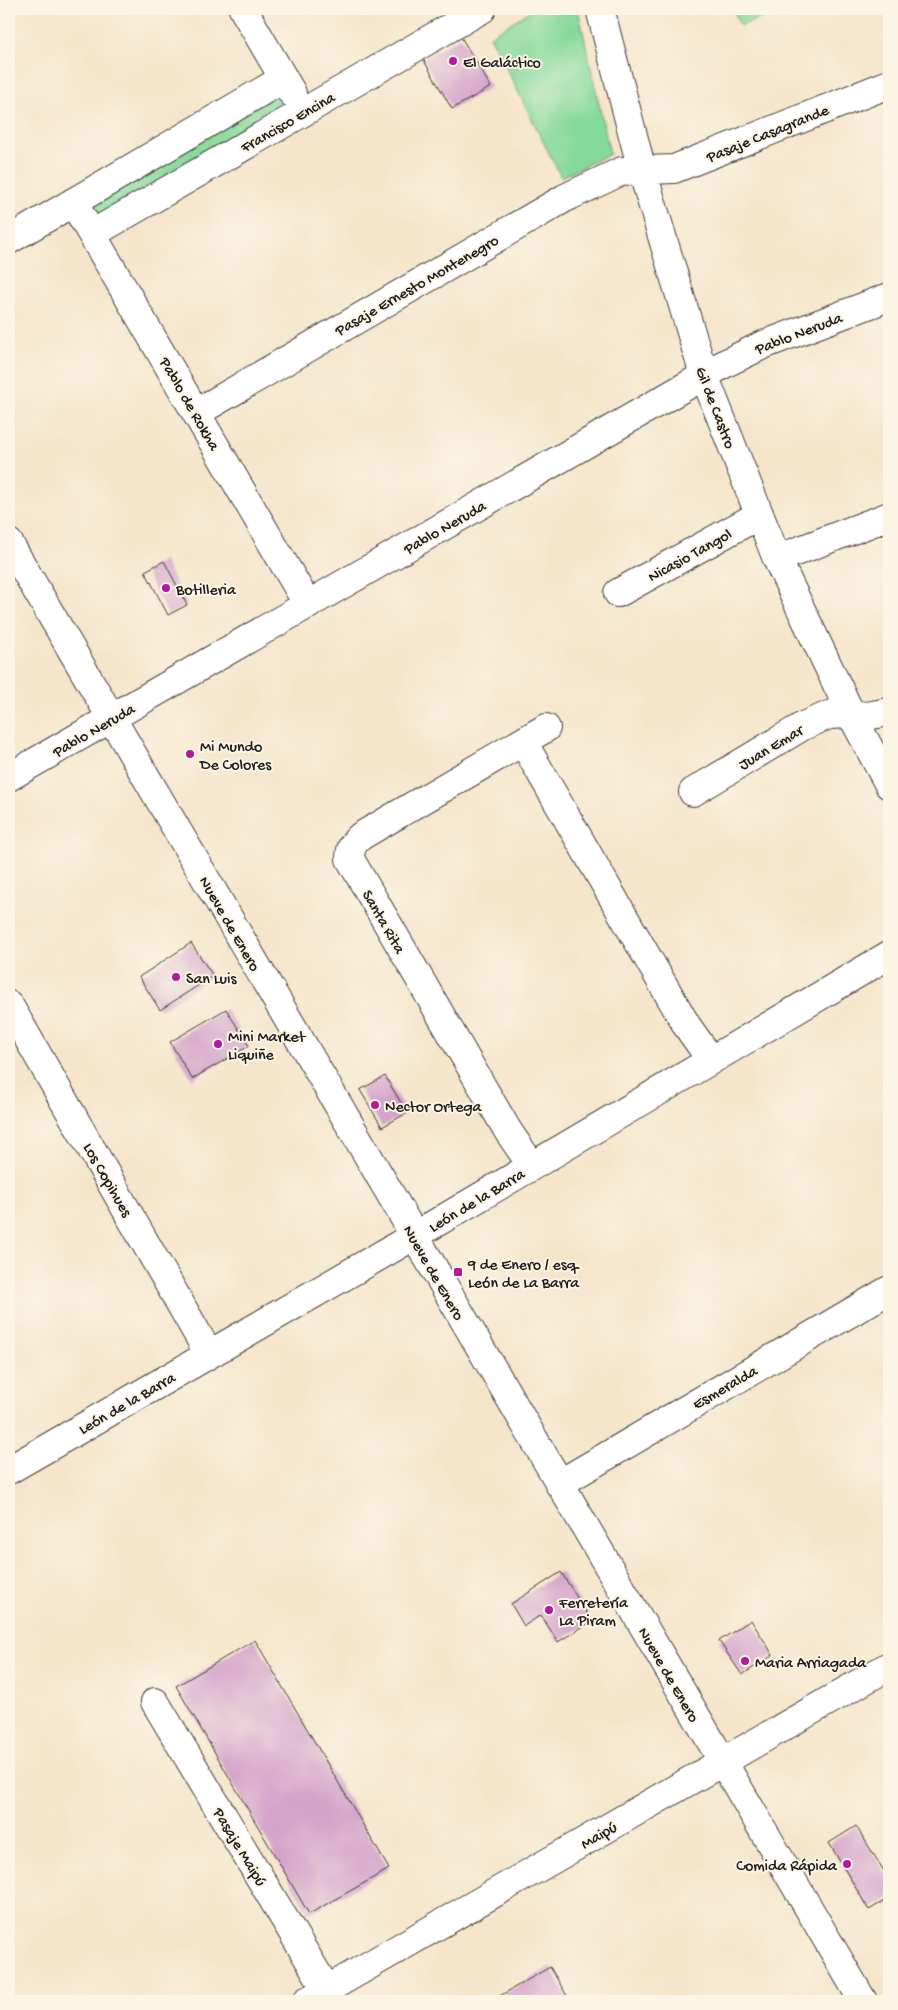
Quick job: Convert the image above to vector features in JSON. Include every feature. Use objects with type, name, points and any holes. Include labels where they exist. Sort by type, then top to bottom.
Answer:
[{"type":"street","points":[[244,9],[302,112]]},
{"type":"street","name":"Gil de Castro","points":[[600,9],[642,170],[704,375],[777,559],[851,714],[889,785]]},
{"type":"street","name":"Francisco Encina","points":[[92,234],[478,10]]},
{"type":"street","points":[[9,240],[283,78]]},
{"type":"street","name":"Pasaje Casagrande","points":[[642,170],[674,169],[889,84]]},
{"type":"street","name":"Pasaje Ernesto Montenegro","points":[[196,413],[564,198],[622,171],[642,170]]},
{"type":"street","name":"Pablo de Rokha","points":[[73,202],[308,605]]},
{"type":"street","name":"Pablo Neruda","points":[[9,777],[704,375],[763,345],[889,297]]},
{"type":"street","name":"Nicasio Tangol","points":[[618,593],[759,515]]},
{"type":"street","points":[[777,559],[889,516]]},
{"type":"street","name":"Nueve de Enero","points":[[9,543],[863,2001]]},
{"type":"street","name":"Juan Emar","points":[[693,792],[803,726],[829,715],[851,714],[866,716],[889,712]]},
{"type":"street","name":"Santa Rita","points":[[532,1166],[508,1130],[350,859],[350,850],[354,842],[361,836],[546,728]]},
{"type":"street","points":[[523,742],[688,1026],[711,1060]]},
{"type":"street","name":"León de la Barra","points":[[9,1470],[414,1236],[889,955]]},
{"type":"street","name":"Los Copihues","points":[[9,1005],[209,1354]]},
{"type":"street","name":"Esmeralda","points":[[559,1484],[889,1290]]},
{"type":"street","name":"Maipú","points":[[317,1996],[889,1666]]},
{"type":"street","name":"Pasaje Maipú","points":[[155,1702],[317,1996]]},
{"type":"green space","points":[[533,9],[578,9],[610,154],[561,177],[490,36]]},
{"type":"green space","points":[[733,9],[785,9],[740,26]]},
{"type":"green space","points":[[279,90],[291,111],[98,224],[85,202]]},
{"type":"building","points":[[461,37],[491,87],[452,109],[423,59]]},
{"type":"building","name":"Botilleria","points":[[164,561],[187,605],[168,615],[145,571]]},
{"type":"building","name":"San Luis","points":[[191,943],[213,976],[160,1010],[139,977]]},
{"type":"building","points":[[226,1009],[249,1046],[192,1079],[170,1042]]},
{"type":"building","points":[[385,1076],[407,1113],[382,1127],[360,1090]]},
{"type":"building","name":"Ferretería La Piram","points":[[561,1572],[592,1621],[558,1642],[541,1615],[524,1626],[511,1604]]},
{"type":"building","points":[[751,1620],[773,1655],[742,1675],[719,1641]]},
{"type":"building","points":[[255,1640],[389,1869],[309,1914],[176,1686]]},
{"type":"building","points":[[856,1826],[889,1879],[889,1898],[869,1910],[829,1843]]},
{"type":"building","points":[[550,1967],[570,2001],[500,2001],[498,1997]]},
{"type":"place","name":"El Galáctico","points":[[453,61]]},
{"type":"place","name":"Botilleria","points":[[166,588]]},
{"type":"place","name":"Mi Mundo De Colores","points":[[190,754]]},
{"type":"place","name":"San Luis","points":[[176,977]]},
{"type":"place","name":"Mini Market Liquiñe","points":[[218,1044]]},
{"type":"place","name":"Nector Ortega","points":[[375,1105]]},
{"type":"place","name":"9 de Enero / esq. León de La Barra","points":[[458,1272]]},
{"type":"place","name":"Ferretería La Piram","points":[[549,1610]]},
{"type":"place","name":"Maria Arriagada","points":[[745,1661]]},
{"type":"place","name":"Comida Rápida","points":[[847,1864]]}]
